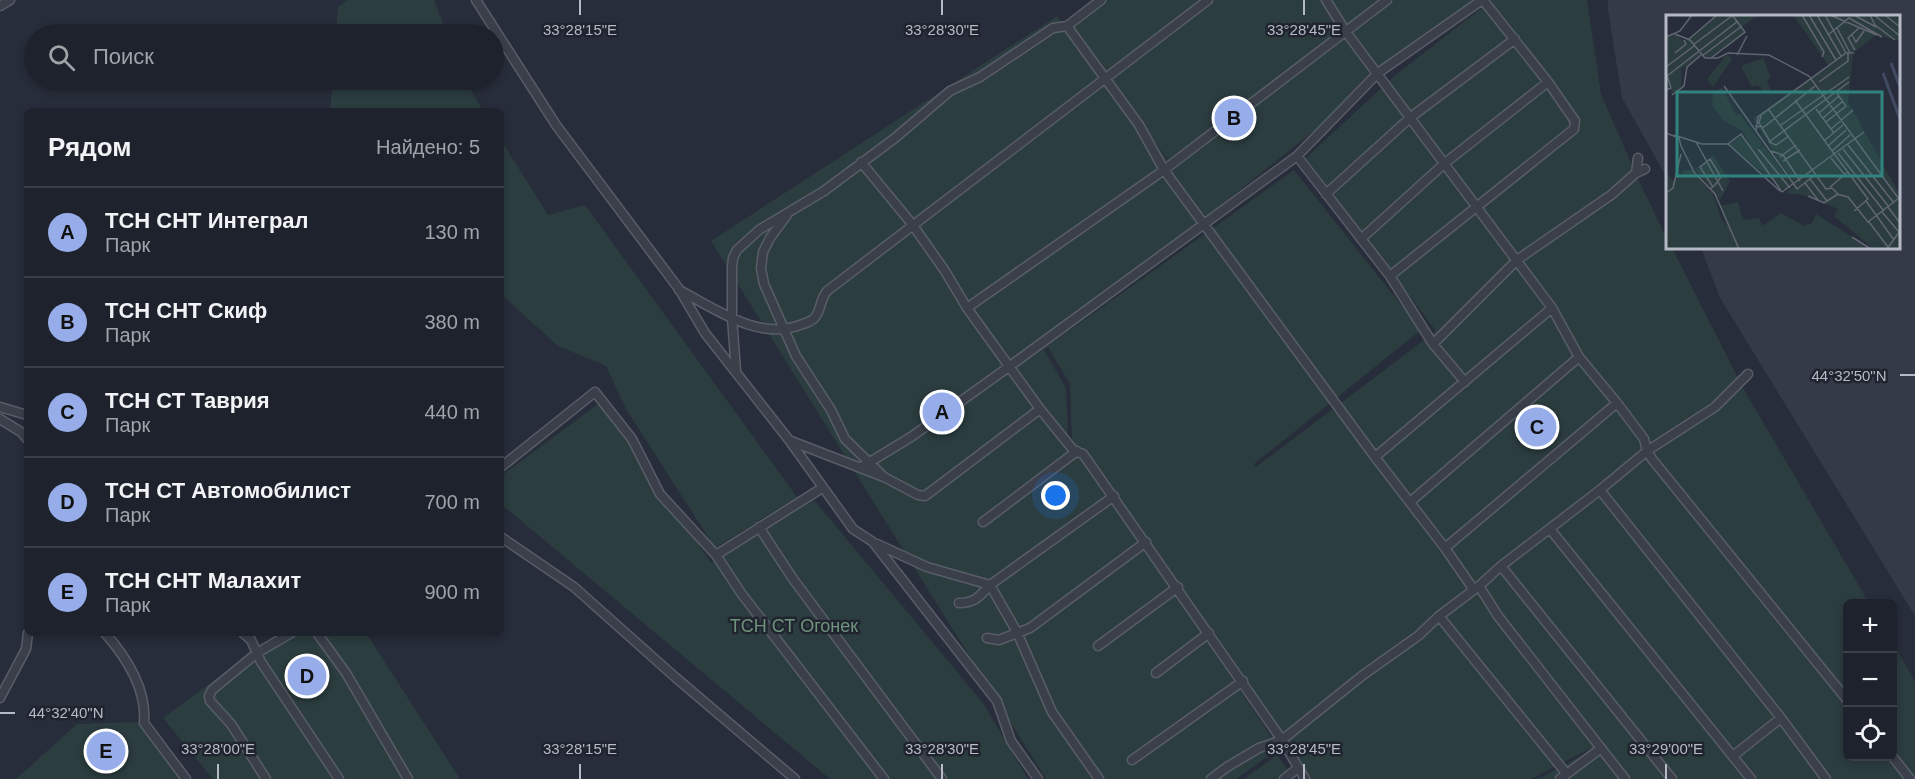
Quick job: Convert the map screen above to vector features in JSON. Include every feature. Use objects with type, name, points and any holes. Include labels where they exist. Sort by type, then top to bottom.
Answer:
[{"type":"street","points":[[0,6],[10,0]]},
{"type":"street","points":[[476,0],[491,24]]},
{"type":"street","points":[[736,371],[732,318],[732,267],[737,250],[759,230],[824,191],[895,138],[950,91],[980,77],[1053,28],[1067,26],[1101,0]]},
{"type":"street","points":[[679,289],[732,318],[756,327],[785,331],[809,322],[816,316],[821,299],[827,291],[1104,77],[1208,0]]},
{"type":"street","points":[[1326,0],[1346,32],[1552,308],[1579,357],[1644,440],[1647,451],[1843,695]]},
{"type":"street","points":[[967,308],[1164,170],[1387,0]]},
{"type":"street","points":[[860,468],[911,437],[1297,156],[1378,73],[1483,0],[1548,82],[1575,121],[1574,129],[1390,276]]},
{"type":"street","points":[[1067,26],[1139,125],[1164,170],[1375,457],[1625,779]]},
{"type":"street","points":[[1326,194],[1411,117],[1515,39]]},
{"type":"street","points":[[504,44],[556,125],[679,289],[705,333],[789,440],[853,529],[873,542],[927,567],[990,585],[1017,632],[1052,712],[1099,779]]},
{"type":"street","points":[[1361,238],[1445,163],[1548,82]]},
{"type":"street","points":[[1297,156],[1390,276],[1433,344],[1465,382]]},
{"type":"street","points":[[1433,344],[1517,260],[1611,195],[1640,171],[1638,158]]},
{"type":"street","points":[[861,162],[912,224],[945,271],[967,308],[1040,409],[1077,451],[1083,454],[1114,496],[1282,740],[1305,779]]},
{"type":"street","points":[[789,212],[763,252],[761,268],[764,284],[796,356],[831,410],[845,439],[884,477]]},
{"type":"street","points":[[1375,457],[1552,308]]},
{"type":"street","points":[[1410,502],[1579,357]]},
{"type":"street","points":[[1211,779],[1259,748],[1282,740],[1363,675],[1418,636],[1439,616],[1647,451],[1709,412],[1748,374]]},
{"type":"street","points":[[504,464],[595,393],[632,439],[660,494],[716,555],[741,593],[884,779]]},
{"type":"street","points":[[1445,548],[1617,403]]},
{"type":"street","points":[[0,406],[24,414]]},
{"type":"street","points":[[789,440],[884,477],[918,495],[928,495],[1040,409]]},
{"type":"street","points":[[0,418],[24,436]]},
{"type":"street","points":[[983,522],[1077,451]]},
{"type":"street","points":[[716,555],[822,488]]},
{"type":"street","points":[[1600,490],[1827,779]]},
{"type":"street","points":[[959,603],[970,603],[990,585],[1114,496]]},
{"type":"street","points":[[759,527],[793,579],[942,779]]},
{"type":"street","points":[[1550,529],[1751,779]]},
{"type":"street","points":[[504,539],[574,587],[795,779]]},
{"type":"street","points":[[873,542],[997,701],[1011,741],[1038,779]]},
{"type":"street","points":[[987,638],[999,640],[1030,628],[1146,542]]},
{"type":"street","points":[[1501,566],[1672,779]]},
{"type":"street","points":[[1098,646],[1178,587]]},
{"type":"street","points":[[1439,616],[1563,776],[1600,749]]},
{"type":"street","points":[[1156,673],[1209,633]]},
{"type":"street","points":[[0,698],[26,649],[28,636]]},
{"type":"street","points":[[108,636],[136,676],[145,711],[144,723],[186,779]]},
{"type":"street","points":[[246,636],[339,779]]},
{"type":"street","points":[[266,779],[231,724],[210,701],[209,696],[212,690],[257,653],[286,636]]},
{"type":"street","points":[[319,636],[346,674],[408,779]]},
{"type":"street","points":[[1132,760],[1242,681]]},
{"type":"street","points":[[1733,756],[1781,718]]},
{"type":"street","points":[[1896,761],[1910,779]]},
{"type":"street","points":[[1284,779],[1298,768]]},
{"type":"shaded area","points":[[1608,0],[1915,0],[1915,616],[1720,298],[1701,249],[1900,249],[1900,15],[1666,15],[1666,176],[1622,98]]},
{"type":"green space","points":[[348,0],[434,0],[443,24],[337,24],[338,7]]},
{"type":"green space","points":[[1094,0],[1477,0],[1210,214],[1215,222],[1051,344],[1294,170],[1421,330],[1254,464],[1256,467],[1436,331],[1306,158],[1393,77],[1492,0],[1587,0],[1601,94],[1666,237],[1666,249],[1673,249],[1743,388],[1867,599],[1843,599],[1843,761],[1897,761],[1897,650],[1915,682],[1915,779],[1538,779],[1596,748],[1595,746],[1531,779],[1305,779],[1081,455],[1279,748],[1236,779],[1046,779],[711,241],[1057,16],[1193,193],[1065,22]],"holes":[[[1048,347],[1070,384],[1072,442],[1068,436],[1066,388],[1044,350]]]},
{"type":"green space","points":[[332,90],[471,90],[481,108],[330,108]]},
{"type":"green space","points":[[504,145],[548,215],[585,205],[797,497],[715,548],[626,409],[606,366],[558,346],[504,297]]},
{"type":"green space","name":"ТСН СТ Огонек","points":[[602,401],[711,563],[814,500],[983,703],[1028,779],[830,779],[504,507],[504,474]]},
{"type":"green space","points":[[274,636],[368,636],[460,779],[213,779],[163,718]]},
{"type":"green space","points":[[141,722],[189,779],[16,779],[77,724]]},
{"type":"green space","points":[[1277,755],[1294,779],[1244,779]]},
{"type":"place","name":"ТСН СНТ Скиф","points":[[1234,118]]},
{"type":"place","name":"ТСН СНТ Интеграл","points":[[942,412]]},
{"type":"place","name":"ТСН СТ Таврия","points":[[1537,427]]},
{"type":"place","name":"ТСН СТ Автомобилист","points":[[307,676]]},
{"type":"place","name":"ТСН СНТ Малахит","points":[[106,751]]}]
